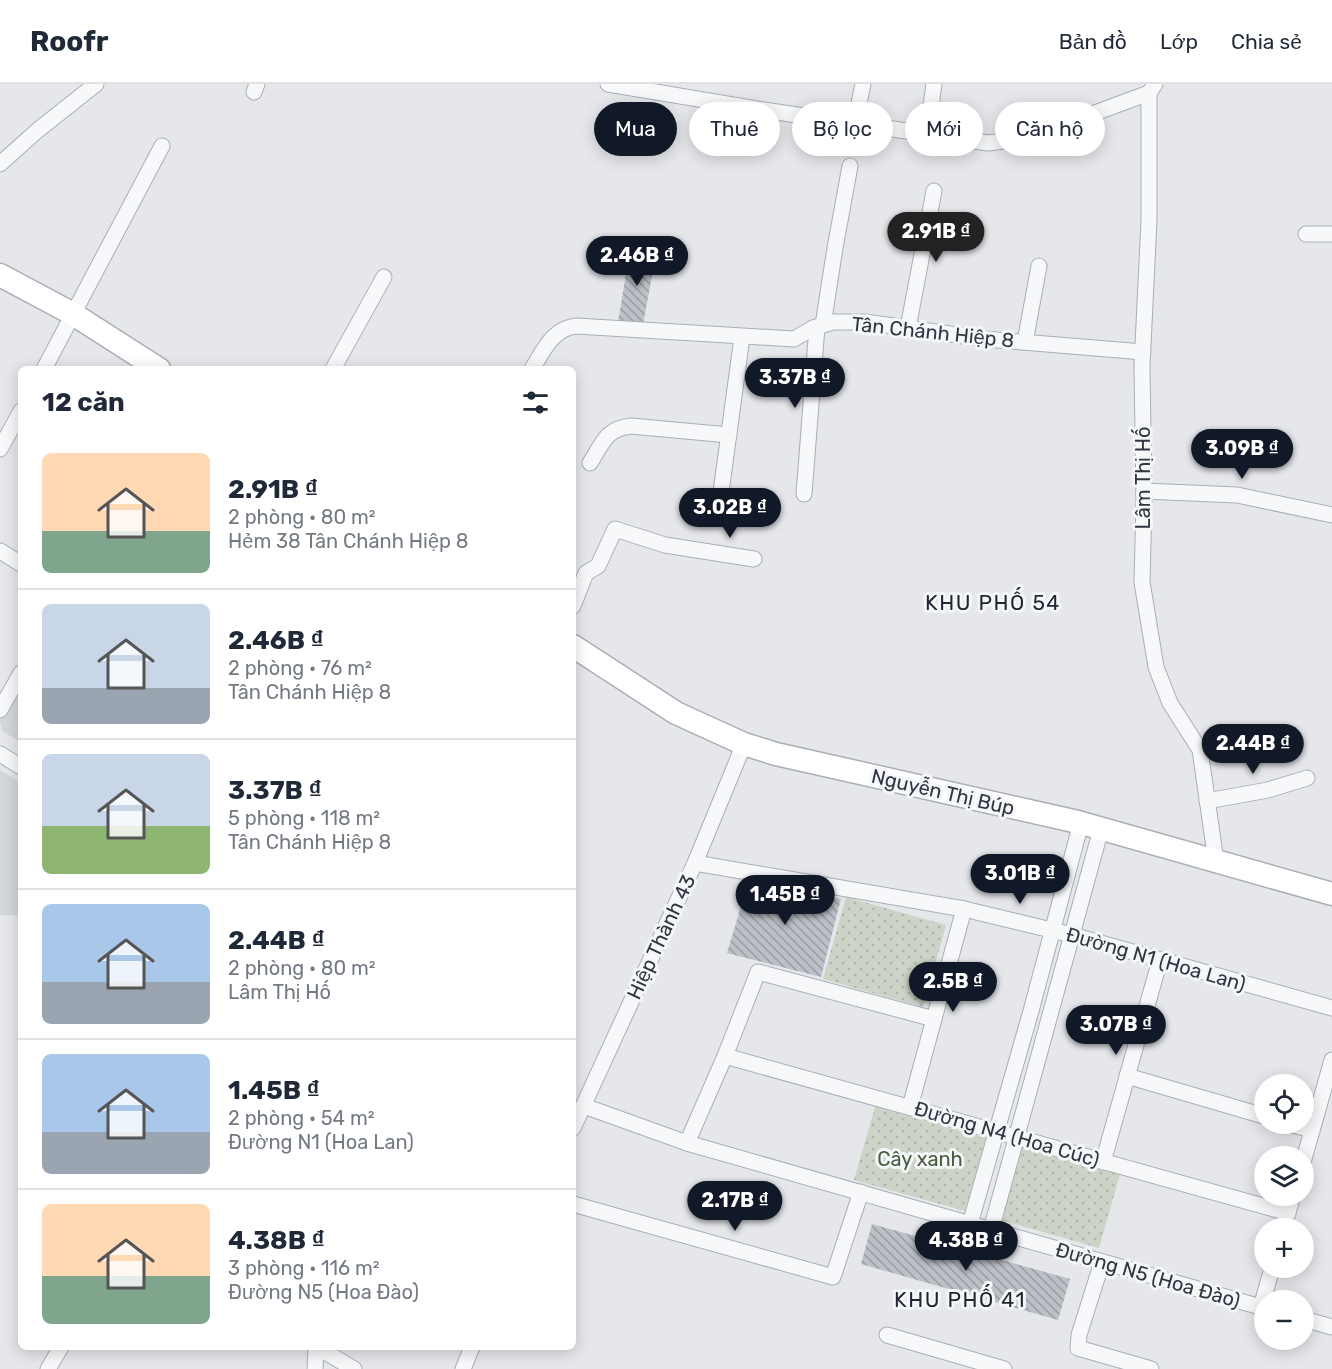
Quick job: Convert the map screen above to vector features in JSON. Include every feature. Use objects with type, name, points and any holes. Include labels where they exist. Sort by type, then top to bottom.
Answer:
[{"type":"street","points":[[0,164],[96,84]]},
{"type":"street","points":[[608,84],[792,113]]},
{"type":"street","points":[[859,102],[863,84]]},
{"type":"street","points":[[931,102],[934,84]]},
{"type":"street","points":[[983,142],[1015,141],[1152,88]]},
{"type":"street","name":"Lâm Thị Hố","points":[[1152,88],[1143,352],[1142,582],[1156,667],[1170,703],[1200,750],[1216,861]]},
{"type":"street","points":[[46,366],[162,146]]},
{"type":"street","points":[[804,494],[820,326],[850,166]]},
{"type":"street","points":[[908,328],[934,192]]},
{"type":"street","points":[[1306,234],[1332,234]]},
{"type":"street","points":[[1025,342],[1039,266]]},
{"type":"street","points":[[0,275],[73,314],[154,366]]},
{"type":"street","points":[[335,366],[384,277]]},
{"type":"street","name":"Tân Chánh Hiệp 8","points":[[534,366],[552,336],[568,327],[794,339],[833,322],[865,322],[1025,342],[1143,352]]},
{"type":"street","points":[[721,492],[742,337]]},
{"type":"street","points":[[0,449],[14,438],[18,423]]},
{"type":"street","points":[[590,463],[611,431],[619,427],[631,426],[729,435]]},
{"type":"street","points":[[1144,491],[1237,495],[1332,515]]},
{"type":"street","points":[[576,598],[586,573],[598,566],[615,529],[646,540],[700,552],[754,559]]},
{"type":"street","points":[[0,551],[18,562]]},
{"type":"street","name":"Nguyễn Thị Búp","points":[[576,648],[676,713],[744,744],[776,754],[1091,826],[1332,894]]},
{"type":"street","points":[[0,710],[18,678]]},
{"type":"street","name":"Hiệp Thành 43","points":[[576,1122],[695,863],[744,744]]},
{"type":"street","points":[[0,754],[18,765]]},
{"type":"street","points":[[1207,801],[1268,790],[1306,778]]},
{"type":"street","points":[[970,1224],[1053,930],[1091,826]]},
{"type":"street","points":[[991,1230],[1072,935],[1091,826]]},
{"type":"street","name":"Đường N1 (Hoa Lan)","points":[[695,863],[964,909],[1072,935],[1332,1008]]},
{"type":"street","points":[[910,1107],[964,909]]},
{"type":"street","points":[[1103,1161],[1160,960]]},
{"type":"street","points":[[687,1143],[758,972],[934,1019]]},
{"type":"street","name":"Đường N4 (Hoa Cúc)","points":[[725,1056],[1288,1213]]},
{"type":"street","points":[[1314,1123],[1332,1060]]},
{"type":"street","points":[[1127,1076],[1254,1113]]},
{"type":"street","name":"Đường N5 (Hoa Đào)","points":[[584,1106],[687,1143],[1254,1304]]},
{"type":"street","points":[[576,1205],[833,1277],[861,1192]]},
{"type":"street","points":[[1286,1218],[1290,1206]]},
{"type":"street","points":[[1102,1262],[1079,1335],[1078,1348],[1151,1369]]},
{"type":"street","points":[[1314,1322],[1332,1328]]},
{"type":"street","points":[[887,1335],[1004,1369]]},
{"type":"street","points":[[48,1369],[59,1350]]},
{"type":"street","points":[[315,1369],[316,1350]]},
{"type":"street","points":[[321,1350],[354,1369]]},
{"type":"street","points":[[463,1369],[471,1350]]},
{"type":"shaded area","points":[[18,687],[18,740],[2,731],[0,720]]},
{"type":"shaded area","points":[[0,770],[18,781],[18,915],[0,915]]},
{"type":"green space","points":[[846,897],[946,925],[923,1007],[823,979]]},
{"type":"green space","name":"Cây xanh","points":[[875,1107],[986,1138],[965,1211],[854,1180]]},
{"type":"green space","points":[[1022,1147],[1120,1174],[1099,1248],[1001,1220]]},
{"type":"building","points":[[631,244],[657,249],[642,330],[617,328]]},
{"type":"building","points":[[751,873],[841,899],[821,977],[727,953]]},
{"type":"building","points":[[872,1224],[1070,1279],[1058,1320],[861,1264]]},
{"type":"district","name":"KHU PHỐ 54","points":[[993,602]]},
{"type":"district","name":"KHU PHỐ 41","points":[[960,1299]]}]
